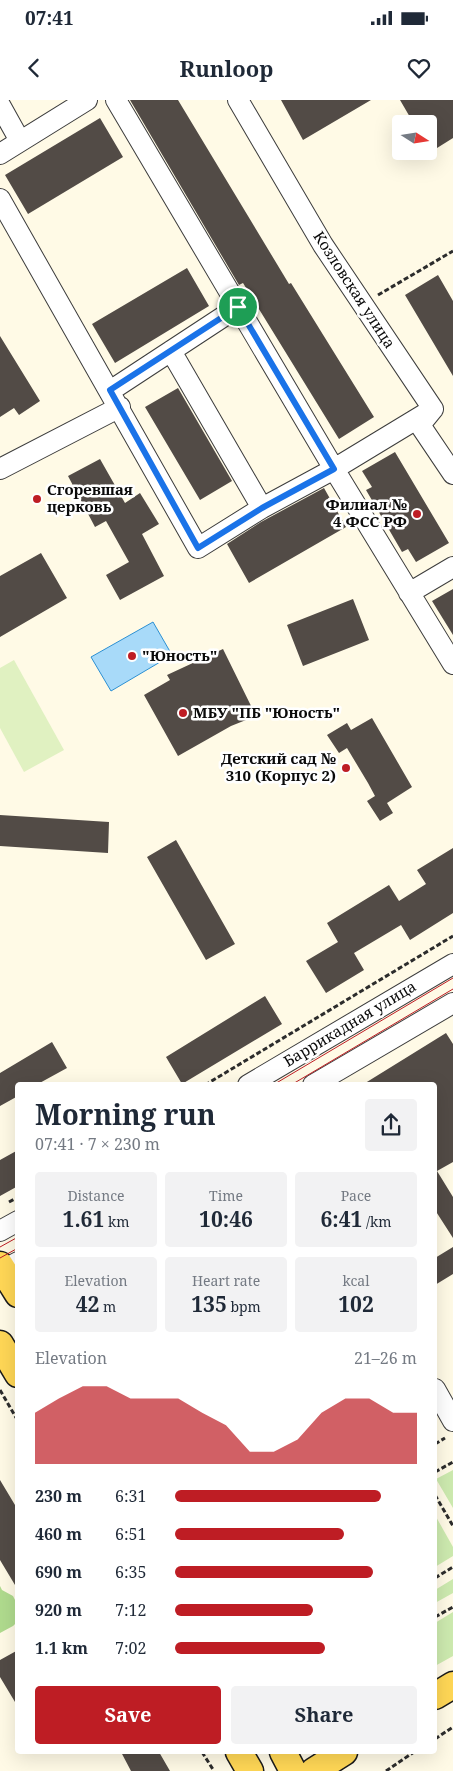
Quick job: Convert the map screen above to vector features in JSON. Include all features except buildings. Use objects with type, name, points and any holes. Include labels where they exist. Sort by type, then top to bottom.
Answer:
[{"type":"main road","points":[[5,1267],[15,1288]]},
{"type":"main road","points":[[0,1344],[15,1369]]},
{"type":"main road","points":[[437,1695],[453,1685]]},
{"type":"main road","points":[[240,1754],[250,1771]]},
{"type":"main road","points":[[284,1754],[293,1771]]},
{"type":"main road","points":[[314,1771],[341,1754]]},
{"type":"street","points":[[0,154],[87,100]]},
{"type":"street","points":[[116,100],[334,469],[453,664]]},
{"type":"street","name":"Козловская улица","points":[[238,100],[324,246],[433,409]]},
{"type":"street","points":[[0,105],[20,141]]},
{"type":"street","points":[[0,199],[198,548],[262,508],[334,469],[433,409]]},
{"type":"street","points":[[0,469],[115,399],[171,351],[238,307]]},
{"type":"street","points":[[171,351],[262,508]]},
{"type":"street","points":[[433,409],[420,425],[453,474]]},
{"type":"street","points":[[410,593],[453,567]]},
{"type":"street","name":"Баррикадная улица","points":[[253,1082],[453,964]]},
{"type":"street","points":[[318,1082],[453,1003]]},
{"type":"street","points":[[0,1231],[15,1223]]},
{"type":"street","points":[[437,1393],[453,1421]]},
{"type":"path","points":[[373,299],[453,251]]},
{"type":"path","points":[[209,1082],[453,936]]},
{"type":"path","points":[[0,1390],[15,1416]]},
{"type":"path","points":[[437,1471],[453,1462]]},
{"type":"path","points":[[437,1498],[453,1526]]},
{"type":"path","points":[[437,1577],[453,1567]]},
{"type":"path","points":[[437,1616],[453,1606]]},
{"type":"path","points":[[437,1738],[453,1728]]},
{"type":"path","points":[[203,1754],[214,1771]]},
{"type":"path","points":[[386,1771],[411,1754]]},
{"type":"green space","points":[[14,660],[64,750],[24,772],[0,728],[0,668]]},
{"type":"green space","points":[[453,1470],[453,1508],[437,1481],[437,1478]]},
{"type":"green space","points":[[437,1519],[453,1547],[453,1556],[437,1566]]},
{"type":"green space","points":[[453,1579],[453,1593],[437,1602],[437,1589]]},
{"type":"green space","points":[[0,1586],[2,1590],[13,1596],[15,1600],[15,1624],[0,1633]]},
{"type":"green space","points":[[453,1612],[453,1656],[437,1665],[437,1622]]},
{"type":"water","points":[[153,622],[172,655],[111,691],[91,657]]},
{"type":"tram line","points":[[278,1082],[453,978]]},
{"type":"tram line","points":[[296,1082],[453,989]]},
{"type":"tram line","points":[[0,1247],[15,1239]]},
{"type":"tram line","points":[[0,1258],[15,1250]]},
{"type":"place","name":"Сгоревшая церковь","points":[[37,499]]},
{"type":"place","name":"Филиал № 4 ФСС РФ","points":[[417,514]]},
{"type":"place","name":"\"Юность\"","points":[[132,656]]},
{"type":"place","name":"МБУ \"ПБ \"Юность\"","points":[[183,713]]},
{"type":"place","name":"Детский сад № 310 (Корпус 2)","points":[[346,768]]},
{"type":"route","points":[[238,307],[334,469],[262,508],[198,548],[110,390],[238,307]]}]
